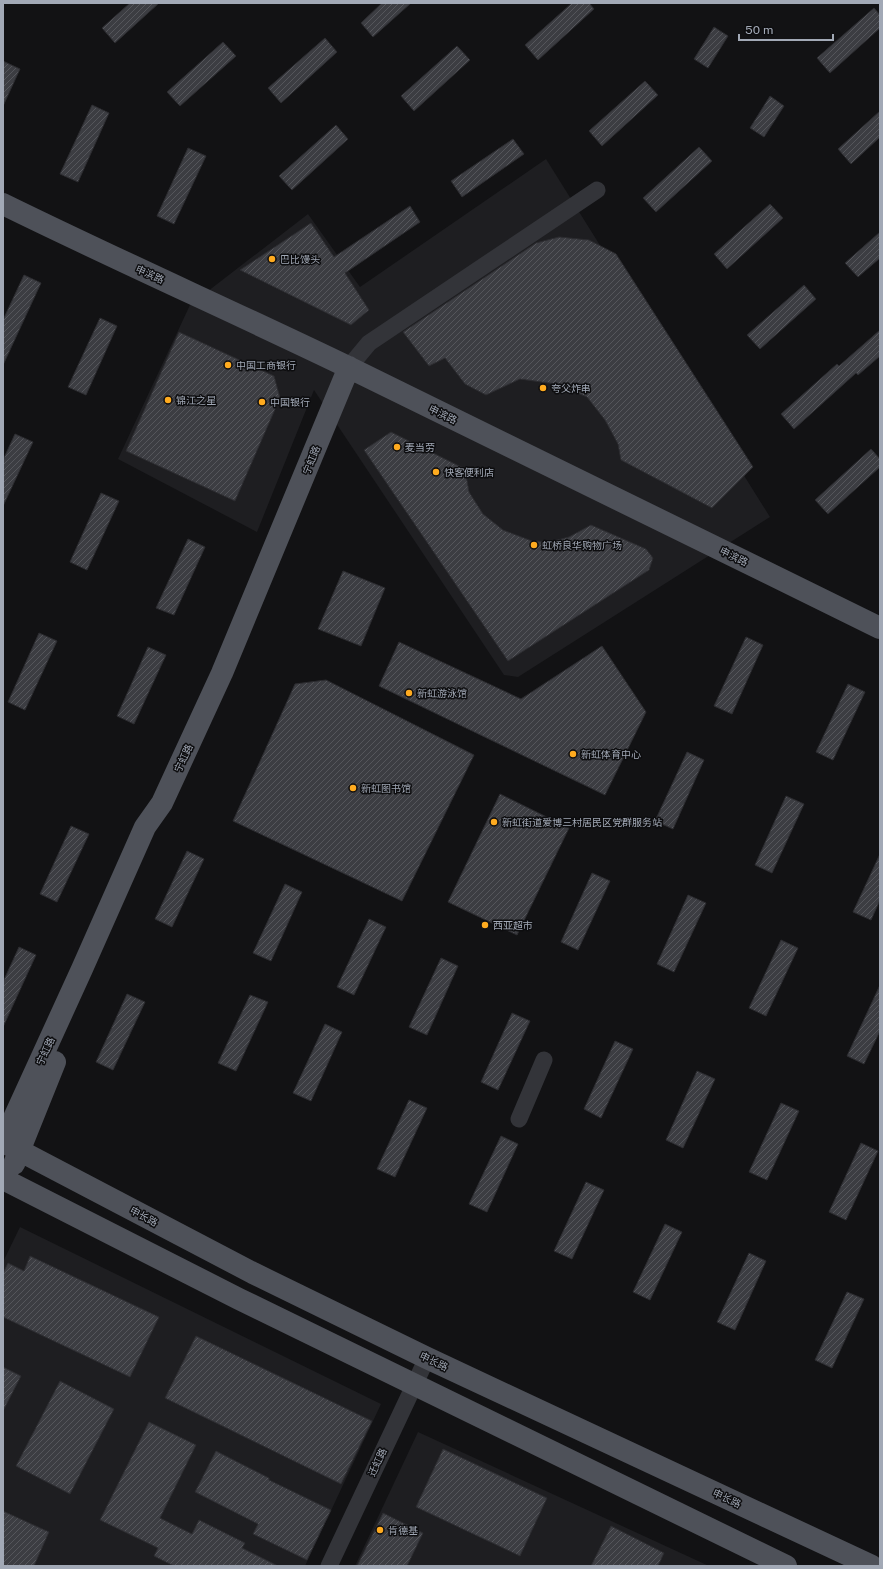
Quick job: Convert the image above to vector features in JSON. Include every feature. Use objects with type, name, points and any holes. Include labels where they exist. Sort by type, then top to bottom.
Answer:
[{"type":"main road","name":"申滨路","points":[[3,204],[99,251],[178,286],[350,368],[880,628]]},
{"type":"main road","name":"宁虹路","points":[[4,1183],[11,1147],[82,969],[145,827],[162,803],[224,667],[350,368]]},
{"type":"main road","name":"申长路","points":[[11,1147],[253,1274],[843,1560],[868,1565]]},
{"type":"main road","points":[[4,1183],[786,1566]]},
{"type":"street","points":[[350,368],[369,343],[596,190]]},
{"type":"street","points":[[519,1119],[544,1060]]},
{"type":"street","name":"迁虹路","points":[[328,1566],[427,1358]]},
{"type":"shaded area","points":[[546,159],[770,517],[518,677],[504,675],[314,390],[257,532],[118,459],[190,305],[308,214],[360,287]]},
{"type":"shaded area","points":[[20,1227],[381,1404],[305,1566],[3,1566],[3,1262]]},
{"type":"shaded area","points":[[418,1432],[709,1566],[355,1566]]},
{"type":"building","points":[[130,3],[159,3],[115,43],[102,28]]},
{"type":"building","points":[[382,3],[411,3],[373,37],[361,23]]},
{"type":"building","points":[[572,3],[589,3],[594,9],[538,60],[525,45]]},
{"type":"building","points":[[874,8],[880,15],[880,28],[830,73],[817,58]]},
{"type":"building","points":[[714,27],[728,36],[708,68],[694,59]]},
{"type":"building","points":[[325,38],[337,52],[281,103],[268,88]]},
{"type":"building","points":[[223,42],[236,56],[180,106],[167,92]]},
{"type":"building","points":[[457,46],[470,60],[414,111],[401,96]]},
{"type":"building","points":[[3,61],[20,69],[3,106]]},
{"type":"building","points":[[645,81],[658,95],[602,146],[589,131]]},
{"type":"building","points":[[770,96],[784,106],[764,137],[750,128]]},
{"type":"building","points":[[92,105],[109,113],[78,182],[60,174]]},
{"type":"building","points":[[880,111],[880,137],[851,164],[838,149]]},
{"type":"building","points":[[336,125],[348,139],[292,190],[279,176]]},
{"type":"building","points":[[513,139],[524,154],[462,197],[451,181]]},
{"type":"building","points":[[699,147],[712,161],[656,212],[643,198]]},
{"type":"building","points":[[188,148],[206,156],[174,224],[157,216]]},
{"type":"building","points":[[770,204],[783,218],[727,269],[714,254]]},
{"type":"building","points":[[410,206],[420,222],[345,273],[369,310],[351,325],[240,270],[311,223],[334,257]]},
{"type":"building","points":[[880,232],[880,258],[858,277],[845,263]]},
{"type":"building","points":[[559,237],[589,240],[616,254],[753,467],[712,508],[621,460],[618,444],[605,420],[587,397],[556,384],[520,379],[486,395],[465,384],[445,358],[429,366],[403,332],[536,243]]},
{"type":"building","points":[[24,275],[41,283],[3,365],[3,320]]},
{"type":"building","points":[[804,285],[816,299],[760,349],[747,335]]},
{"type":"building","points":[[100,318],[117,326],[86,395],[68,387]]},
{"type":"building","points":[[880,330],[880,356],[858,375],[856,373],[794,429],[781,414],[837,364],[839,366]]},
{"type":"building","points":[[179,332],[274,376],[280,398],[235,501],[126,451]]},
{"type":"building","name":"虹桥良华购物广场","points":[[391,432],[465,469],[469,492],[483,514],[503,530],[532,541],[550,542],[569,537],[591,525],[646,549],[653,558],[649,570],[508,661],[364,450]]},
{"type":"building","points":[[15,434],[33,442],[3,506],[3,460]]},
{"type":"building","points":[[871,449],[880,459],[880,467],[828,514],[815,500]]},
{"type":"building","points":[[101,493],[119,501],[87,570],[70,562]]},
{"type":"building","points":[[188,539],[205,547],[174,615],[156,608]]},
{"type":"building","points":[[343,571],[385,588],[361,646],[318,629]]},
{"type":"building","points":[[39,633],[57,641],[25,710],[8,702]]},
{"type":"building","points":[[746,637],[763,645],[732,714],[714,706]]},
{"type":"building","name":"新虹体育中心","points":[[399,642],[521,699],[602,646],[646,712],[605,795],[379,686]]},
{"type":"building","points":[[148,647],[166,655],[134,724],[117,716]]},
{"type":"building","name":"新虹图书馆","points":[[326,680],[474,755],[402,901],[233,821],[295,684]]},
{"type":"building","points":[[848,684],[865,692],[833,760],[816,752]]},
{"type":"building","points":[[687,752],[704,760],[673,829],[655,821]]},
{"type":"building","points":[[500,794],[569,828],[517,935],[448,902]]},
{"type":"building","points":[[786,796],[804,804],[772,873],[755,865]]},
{"type":"building","points":[[71,826],[89,834],[57,902],[40,894]]},
{"type":"building","points":[[187,851],[204,859],[172,927],[155,919]]},
{"type":"building","points":[[880,854],[880,900],[871,920],[853,912]]},
{"type":"building","points":[[592,873],[610,881],[578,950],[561,942]]},
{"type":"building","points":[[285,884],[302,892],[271,961],[253,953]]},
{"type":"building","points":[[688,895],[706,903],[674,972],[657,964]]},
{"type":"building","points":[[369,919],[386,927],[354,995],[337,987]]},
{"type":"building","points":[[781,940],[798,948],[766,1016],[749,1008]]},
{"type":"building","points":[[19,947],[36,955],[3,1027],[3,982]]},
{"type":"building","points":[[441,958],[458,966],[427,1035],[409,1027]]},
{"type":"building","points":[[880,985],[880,1031],[864,1064],[847,1056]]},
{"type":"building","points":[[127,994],[145,1002],[113,1070],[96,1062]]},
{"type":"building","points":[[250,995],[268,1002],[236,1071],[218,1063]]},
{"type":"building","points":[[512,1013],[530,1021],[498,1090],[481,1082]]},
{"type":"building","points":[[325,1024],[342,1032],[311,1101],[293,1093]]},
{"type":"building","points":[[615,1041],[633,1049],[601,1118],[584,1109]]},
{"type":"building","points":[[697,1071],[715,1079],[683,1148],[666,1140]]},
{"type":"building","points":[[409,1100],[427,1108],[395,1177],[377,1169]]},
{"type":"building","points":[[781,1103],[799,1111],[767,1180],[749,1172]]},
{"type":"building","points":[[501,1136],[518,1144],[487,1212],[469,1204]]},
{"type":"building","points":[[861,1143],[878,1151],[846,1220],[829,1212]]},
{"type":"building","points":[[586,1182],[604,1190],[572,1259],[554,1251]]},
{"type":"building","points":[[665,1224],[682,1232],[650,1300],[633,1292]]},
{"type":"building","points":[[749,1253],[766,1261],[735,1330],[717,1322]]},
{"type":"building","points":[[30,1256],[159,1317],[130,1377],[3,1317],[3,1273],[8,1263],[24,1271]]},
{"type":"building","points":[[847,1292],[864,1299],[832,1368],[815,1360]]},
{"type":"building","points":[[196,1336],[372,1421],[341,1484],[165,1398]]},
{"type":"building","points":[[3,1367],[21,1376],[3,1411]]},
{"type":"building","points":[[60,1381],[114,1409],[70,1494],[16,1466]]},
{"type":"building","points":[[149,1422],[196,1445],[160,1518],[192,1534],[199,1520],[245,1543],[242,1548],[278,1566],[174,1566],[154,1556],[158,1548],[100,1520]]},
{"type":"building","points":[[443,1449],[547,1498],[520,1556],[416,1507]]},
{"type":"building","points":[[216,1451],[269,1478],[269,1480],[331,1510],[307,1560],[253,1534],[258,1524],[195,1492]]},
{"type":"building","points":[[3,1511],[49,1532],[34,1566],[3,1566]]},
{"type":"building","points":[[383,1513],[423,1533],[407,1566],[357,1566]]},
{"type":"building","points":[[611,1526],[664,1553],[658,1566],[591,1566]]},
{"type":"place","name":"巴比馒头","points":[[272,259]]},
{"type":"place","name":"中国工商银行","points":[[228,365]]},
{"type":"place","name":"夸父炸串","points":[[543,388]]},
{"type":"place","name":"锦江之星","points":[[168,400]]},
{"type":"place","name":"中国银行","points":[[262,402]]},
{"type":"place","name":"麦当劳","points":[[397,447]]},
{"type":"place","name":"快客便利店","points":[[436,472]]},
{"type":"place","name":"虹桥良华购物广场","points":[[534,545]]},
{"type":"place","name":"新虹游泳馆","points":[[409,693]]},
{"type":"place","name":"新虹体育中心","points":[[573,754]]},
{"type":"place","name":"新虹图书馆","points":[[353,788]]},
{"type":"place","name":"新虹街道爱博三村居民区党群服务站","points":[[494,822]]},
{"type":"place","name":"西亚超市","points":[[485,925]]},
{"type":"place","name":"肯德基","points":[[380,1530]]}]
